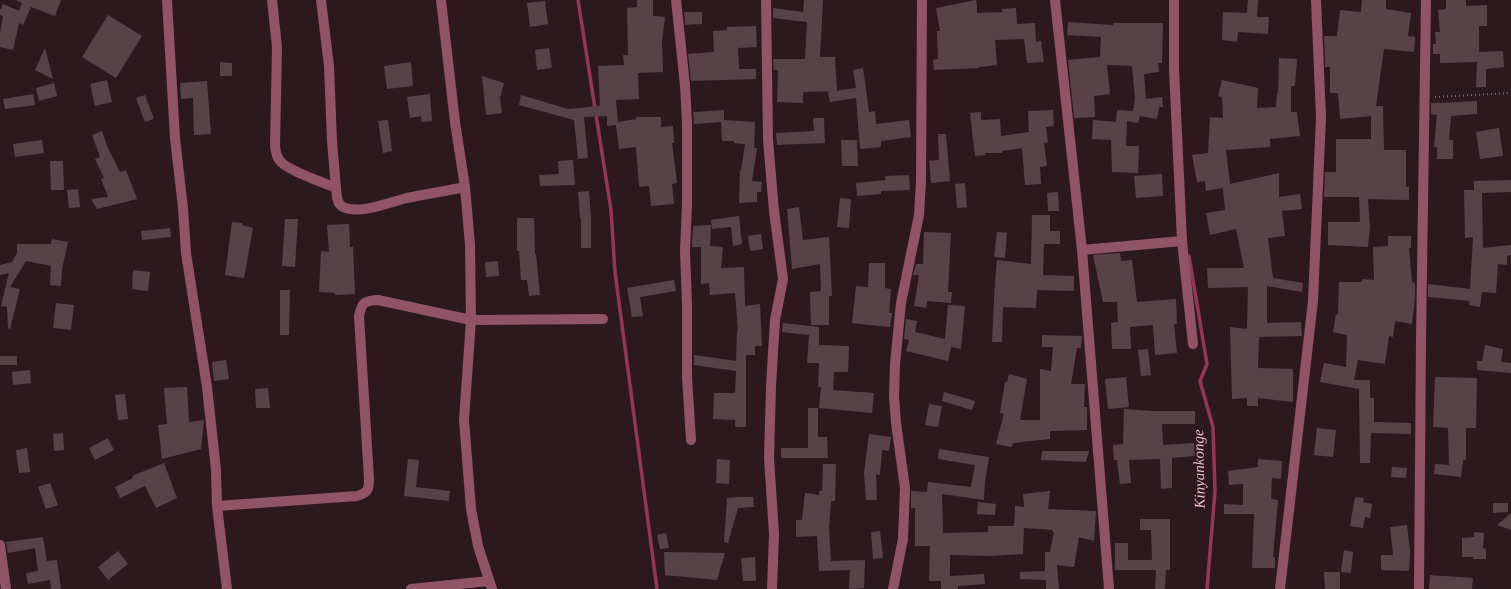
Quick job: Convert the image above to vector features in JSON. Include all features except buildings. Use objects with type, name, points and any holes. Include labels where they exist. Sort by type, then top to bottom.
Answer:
[{"type":"street","points":[[167,0],[177,164],[183,208],[186,253],[207,387],[216,470],[217,506],[227,589]]},
{"type":"street","points":[[272,0],[277,47],[276,155],[280,162],[287,167],[336,188]]},
{"type":"street","points":[[321,0],[328,66],[332,141],[338,201],[343,207],[363,209],[406,198],[465,187]]},
{"type":"street","points":[[411,589],[490,585],[478,546],[471,509],[464,420],[470,320],[471,264],[465,187],[454,122],[441,0]]},
{"type":"street","points":[[676,0],[686,123],[687,204],[685,251],[687,377],[691,440]]},
{"type":"street","points":[[766,0],[768,140],[774,211],[783,278],[775,320],[771,386],[769,458],[774,534],[772,589]]},
{"type":"street","points":[[893,589],[903,539],[905,488],[896,423],[894,396],[895,372],[901,303],[919,215],[922,144],[922,0]]},
{"type":"street","points":[[1054,0],[1082,250],[1109,589]]},
{"type":"street","points":[[1174,0],[1174,69],[1182,241],[1193,344]]},
{"type":"street","points":[[1280,589],[1313,301],[1321,117],[1316,0]]},
{"type":"street","points":[[1419,589],[1426,0]]},
{"type":"street","points":[[1082,250],[1182,241]]},
{"type":"street","points":[[217,506],[357,496],[364,494],[369,488],[358,316],[361,307],[366,301],[378,300],[470,320],[603,320]]},
{"type":"street","points":[[0,545],[6,589]]},
{"type":"path","points":[[1424,97],[1511,93]]},
{"type":"waterway","points":[[578,0],[611,210],[615,272],[657,589]]},
{"type":"waterway","name":"Kinyankonge","points":[[1189,256],[1207,364],[1200,381],[1213,427],[1215,491],[1207,589]]}]
